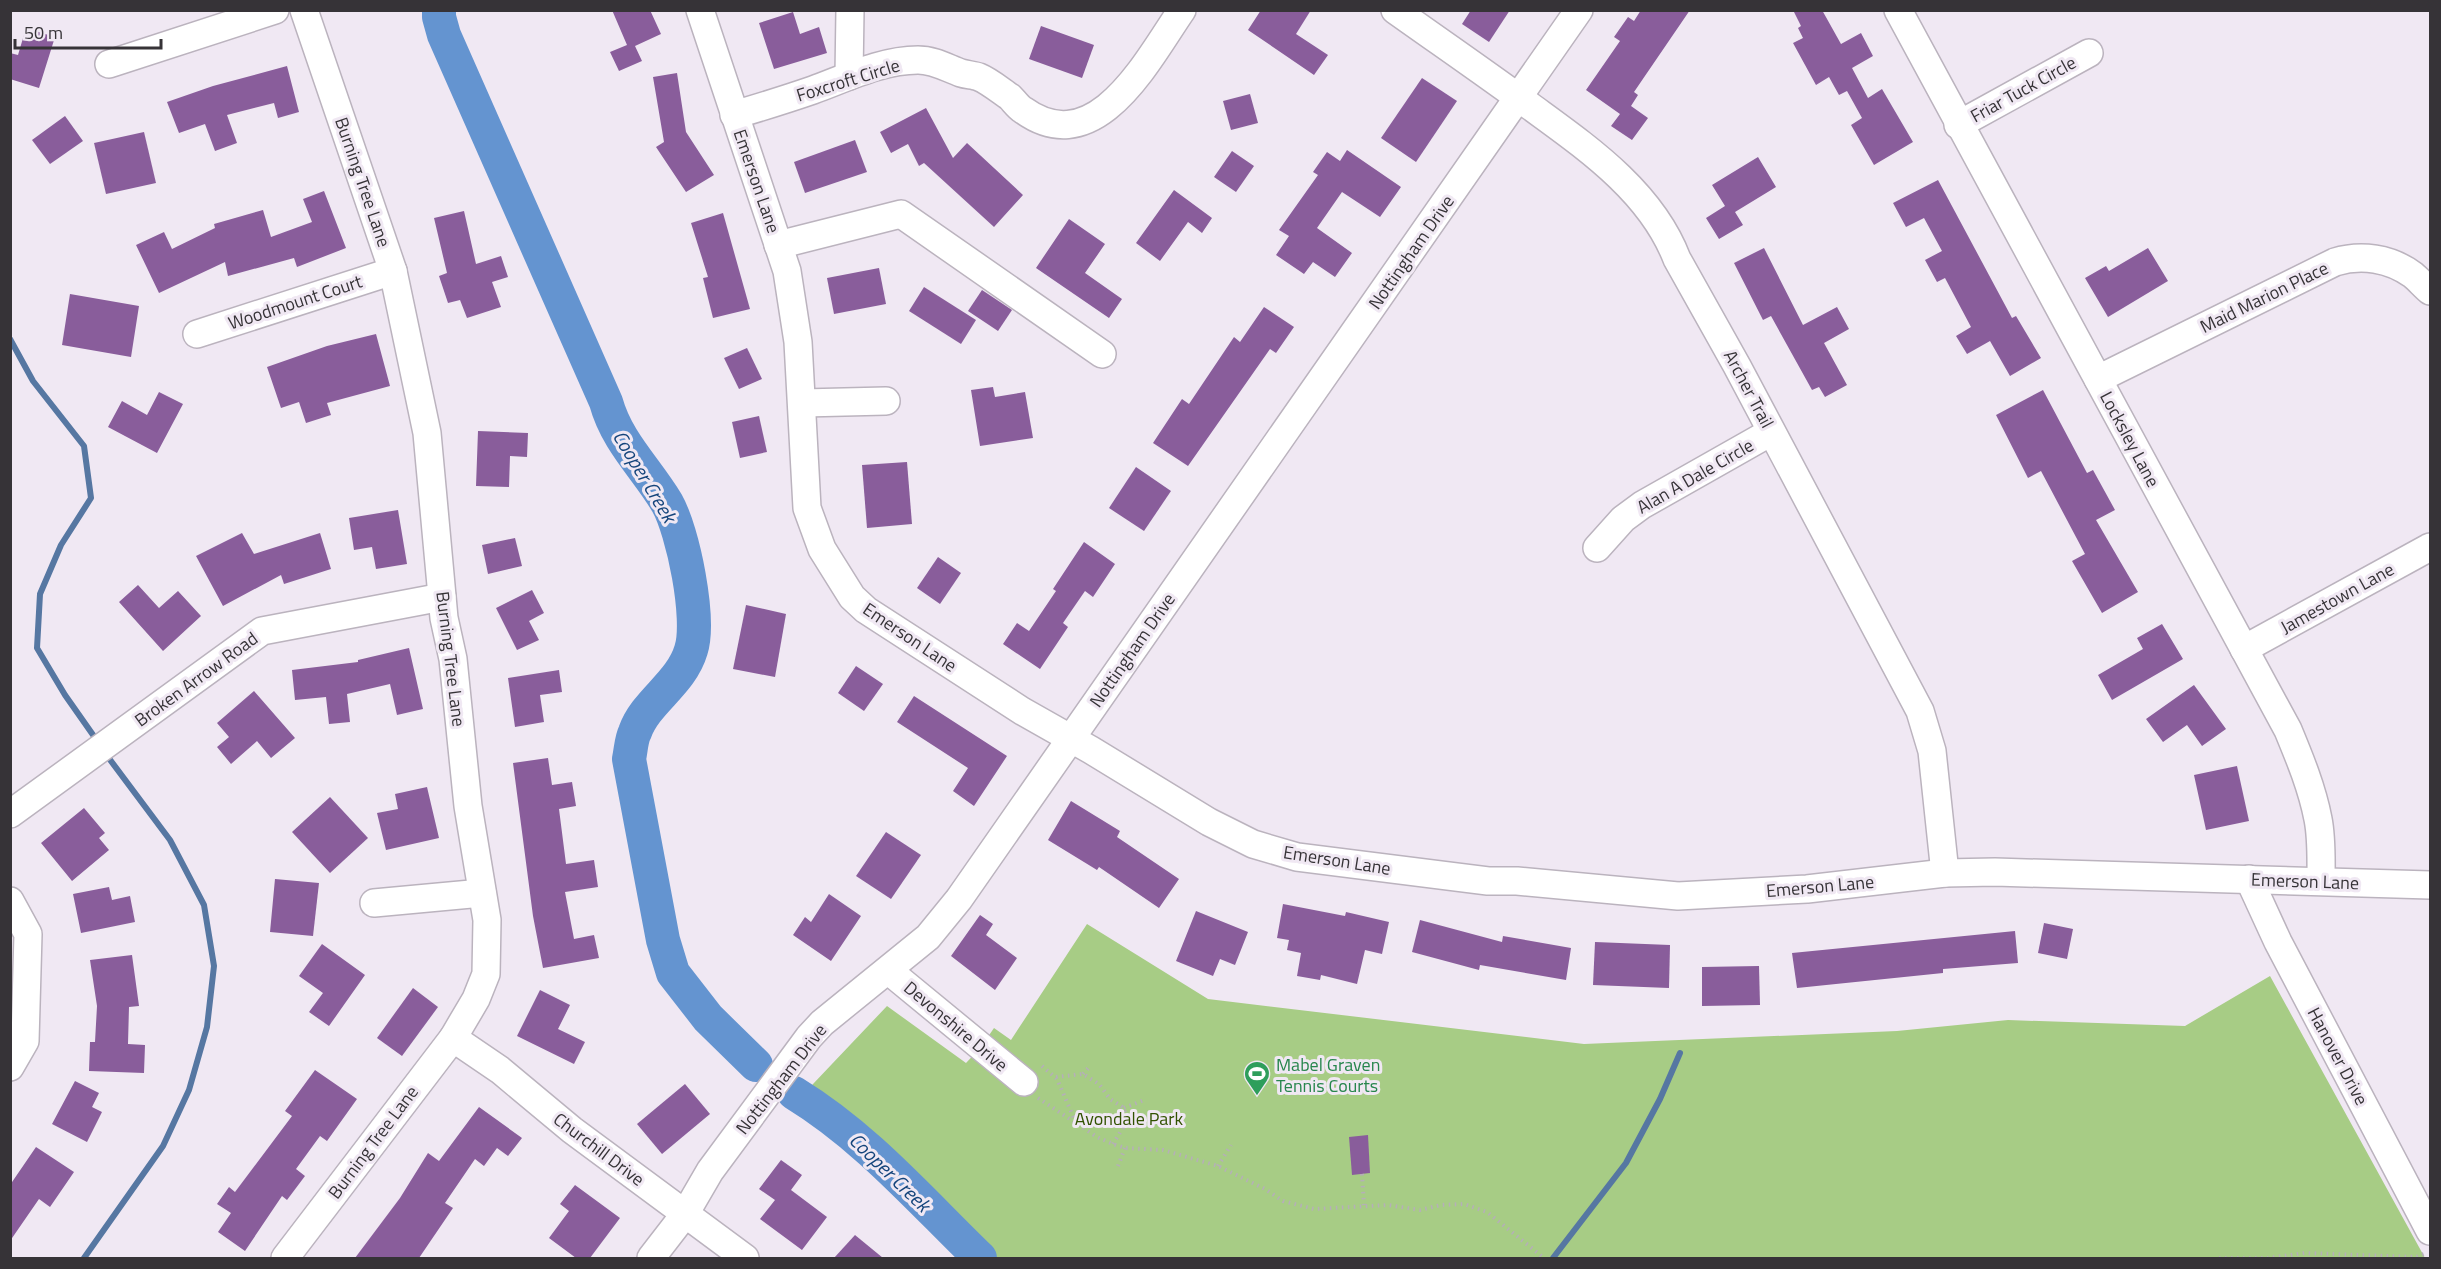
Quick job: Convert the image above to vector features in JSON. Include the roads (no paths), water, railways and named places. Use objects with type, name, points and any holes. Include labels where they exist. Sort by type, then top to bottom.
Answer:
[{"type":"street","points":[[109,64],[275,10]]},
{"type":"street","name":"Burning Tree Lane","points":[[285,1258],[453,1038],[476,999],[486,974],[487,920],[468,806],[453,659],[442,597],[427,433],[393,271],[304,10]]},
{"type":"street","name":"Emerson Lane","points":[[700,10],[787,271],[796,330],[803,403],[807,508],[822,549],[852,597],[866,610],[1022,711],[1209,822],[1253,844],[1297,857],[1488,881],[1517,881],[1678,896],[1807,889],[1945,873],[1995,872],[2430,885]]},
{"type":"street","points":[[849,76],[850,10]]},
{"type":"street","name":"Foxcroft Circle","points":[[734,115],[849,76],[894,63],[919,60],[943,64],[963,74],[980,77],[1009,97],[1023,111],[1043,120],[1062,125],[1081,122],[1105,111],[1120,98],[1182,10]]},
{"type":"street","name":"Archer Trail","points":[[1395,10],[1586,147],[1621,178],[1652,214],[1671,243],[1677,259],[1920,711],[1932,751],[1945,873]]},
{"type":"street","name":"Nottingham Drive","points":[[651,1258],[685,1214],[710,1171],[808,1037],[928,937],[958,899],[1579,10]]},
{"type":"street","name":"Locksley Lane","points":[[1898,10],[1958,125],[2288,730],[2308,782],[2319,821],[2321,881]]},
{"type":"street","name":"Friar Tuck Circle","points":[[1958,125],[2089,53]]},
{"type":"street","points":[[778,245],[901,214],[1102,354]]},
{"type":"street","name":"Maid Marion Place","points":[[2098,379],[2335,262],[2351,257],[2387,262],[2412,274],[2430,291]]},
{"type":"street","name":"Woodmount Court","points":[[196,334],[393,271]]},
{"type":"street","points":[[803,403],[886,401]]},
{"type":"street","name":"Alan A Dale Circle","points":[[1597,548],[1623,519],[1642,505],[1771,432]]},
{"type":"street","name":"Jamestown Lane","points":[[2244,649],[2430,547]]},
{"type":"street","name":"Broken Arrow Road","points":[[10,814],[262,631],[442,597]]},
{"type":"street","name":"Hanover Drive","points":[[2249,879],[2278,942],[2429,1242]]},
{"type":"street","points":[[374,903],[482,893]]},
{"type":"street","points":[[10,901],[28,934],[24,1041],[10,1067]]},
{"type":"street","name":"Devonshire Drive","points":[[889,971],[1024,1082]]},
{"type":"street","name":"Churchill Drive","points":[[453,1038],[501,1070],[572,1130],[745,1258]]},
{"type":"waterway","name":"Cooper Creek","points":[[439,10],[444,35],[617,430],[667,503],[679,533],[692,597],[694,618],[691,650],[680,673],[640,721],[633,738],[629,759],[663,940],[673,973],[708,1018],[756,1065]]},
{"type":"waterway","points":[[10,339],[33,381],[84,446],[91,498],[61,545],[40,594],[37,648],[65,695],[98,742]]},
{"type":"waterway","points":[[84,1258],[163,1146],[189,1090],[207,1027],[214,966],[204,905],[170,840],[105,753]]},
{"type":"waterway","points":[[1553,1258],[1626,1163],[1660,1099],[1680,1053]]},
{"type":"waterway","name":"Cooper Creek","points":[[794,1093],[820,1110],[869,1149],[980,1258]]},
{"type":"place","name":"Mabel Graven Tennis Courts","points":[[1257,1097]]},
{"type":"park label","name":"Avondale Park","points":[[1129,1118]]}]
